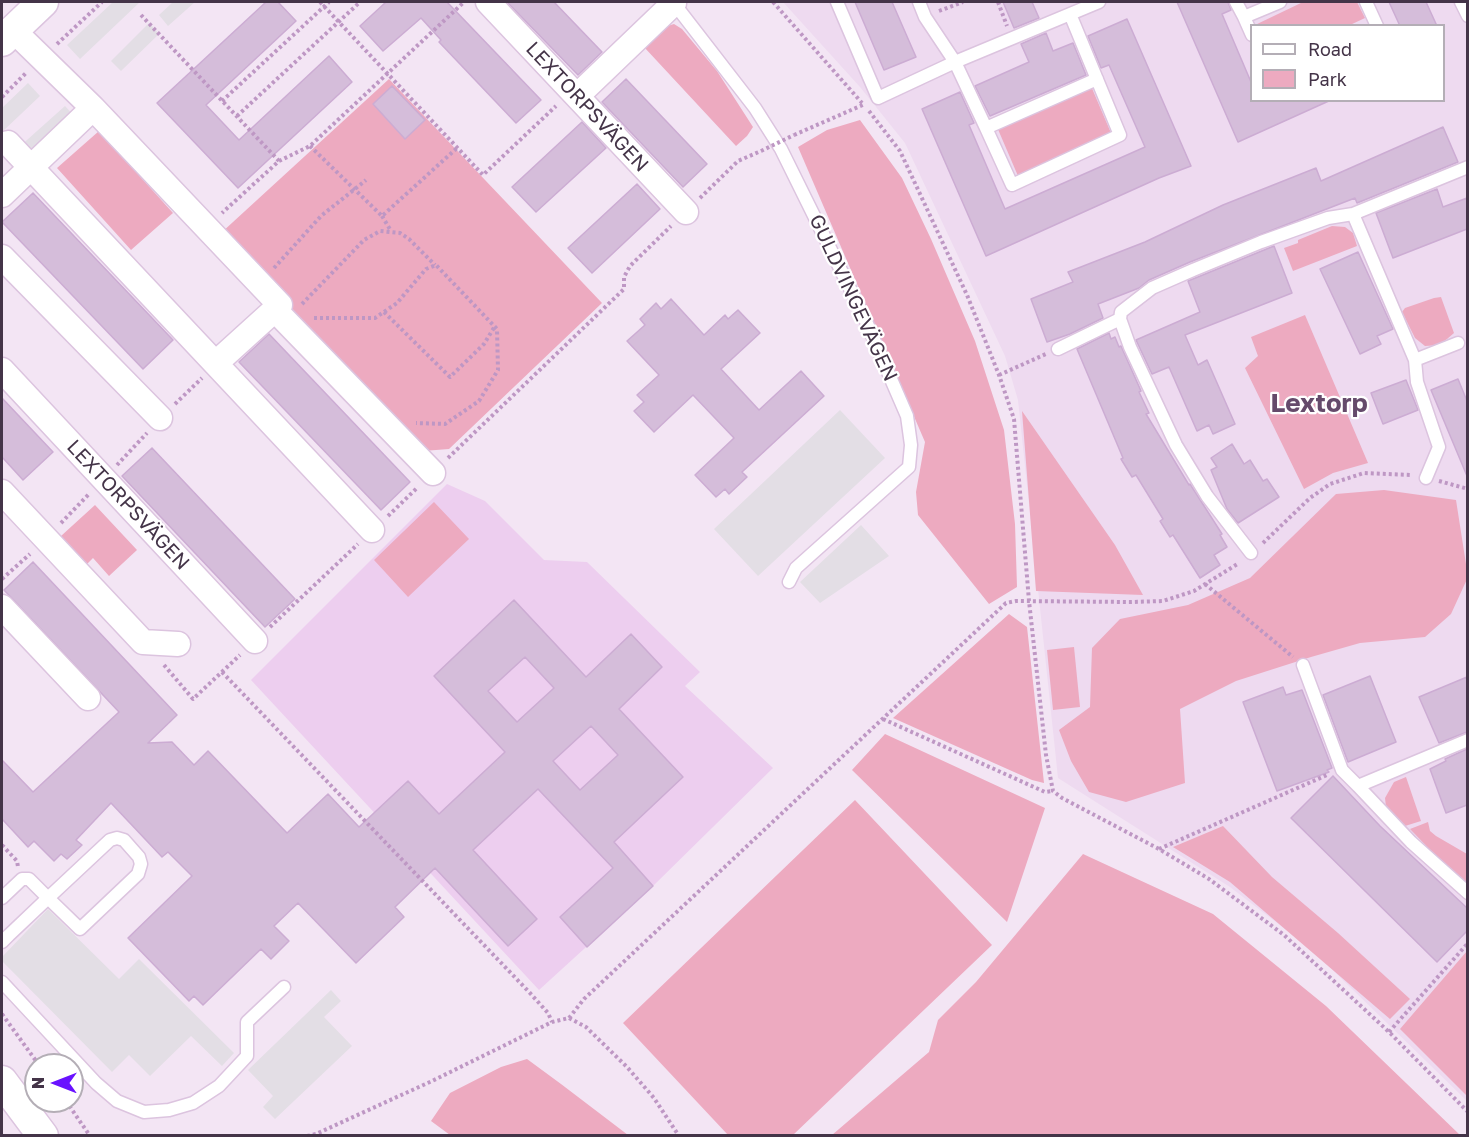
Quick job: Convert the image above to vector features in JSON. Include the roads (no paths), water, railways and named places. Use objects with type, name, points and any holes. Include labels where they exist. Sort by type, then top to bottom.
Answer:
[{"type":"street","points":[[43,2],[7,35],[93,108],[280,305],[282,317],[433,473]]},
{"type":"street","name":"LEXTORPSVÄGEN","points":[[488,2],[686,212]]},
{"type":"street","points":[[574,94],[674,2]]},
{"type":"street","points":[[2,195],[93,108]]},
{"type":"street","points":[[8,143],[372,530]]},
{"type":"street","points":[[2,257],[160,418]]},
{"type":"street","points":[[216,363],[282,317]]},
{"type":"street","name":"LEXTORPSVÄGEN","points":[[2,370],[255,641]]},
{"type":"street","points":[[2,492],[143,642],[178,644]]},
{"type":"street","points":[[2,607],[88,698]]},
{"type":"street","points":[[2,1081],[43,1136]]},
{"type":"lane","name":"GULDVINGEVÄGEN","points":[[674,2],[755,108],[781,149],[865,319],[907,416],[911,445],[909,467],[796,568],[789,582]]},
{"type":"lane","points":[[837,2],[878,98],[955,62],[1099,2]]},
{"type":"lane","points":[[919,2],[955,62],[1012,185],[1120,135],[1070,14]]},
{"type":"lane","points":[[1236,2],[1250,32]]},
{"type":"lane","points":[[1244,17],[1280,2]]},
{"type":"lane","points":[[1366,2],[1374,24]]},
{"type":"lane","points":[[1461,2],[1467,16]]},
{"type":"lane","points":[[986,128],[1097,79]]},
{"type":"lane","points":[[1251,553],[1207,496],[1176,445],[1134,358],[1120,319],[1120,312],[1152,288],[1261,242],[1328,218],[1353,214],[1467,167]]},
{"type":"lane","points":[[1353,214],[1415,360],[1417,382],[1439,447],[1426,478]]},
{"type":"lane","points":[[1058,349],[1120,319]]},
{"type":"lane","points":[[1415,360],[1458,343]]},
{"type":"lane","points":[[1303,665],[1342,770],[1411,842],[1467,893]]},
{"type":"lane","points":[[1358,786],[1467,740]]},
{"type":"lane","points":[[2,898],[22,879],[29,879],[48,898],[80,929],[138,874],[141,864],[139,857],[124,840],[117,838],[110,840],[48,898],[2,942]]},
{"type":"lane","points":[[2,982],[103,1089],[117,1101],[144,1112],[169,1110],[193,1103],[219,1086],[247,1056],[247,1022],[284,987]]},
{"type":"district","name":"Lextorp","points":[[1319,404]]}]
